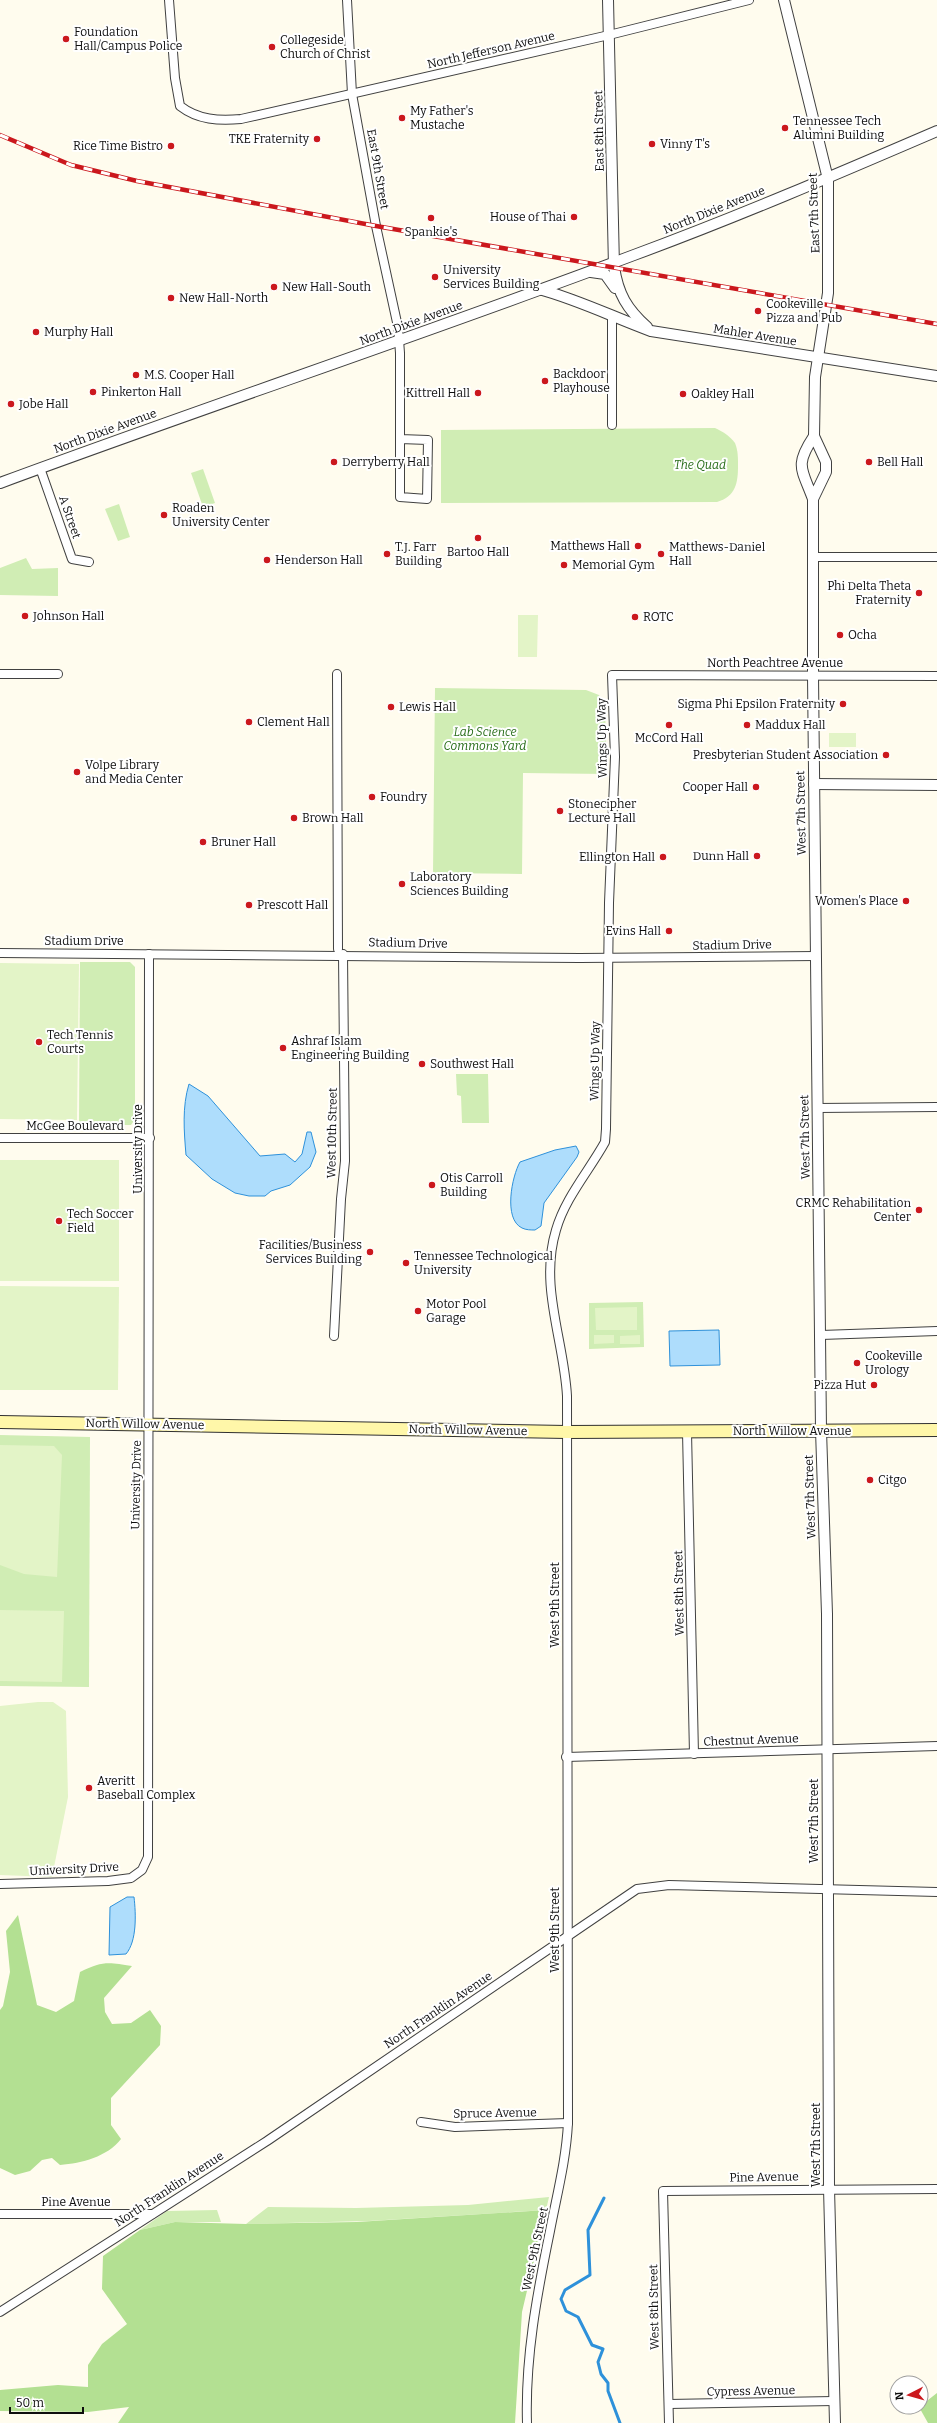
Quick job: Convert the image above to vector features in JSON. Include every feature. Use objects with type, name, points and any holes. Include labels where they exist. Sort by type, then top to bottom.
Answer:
[{"type":"main road","name":"North Willow Avenue","points":[[0,1422],[567,1432],[937,1430]]},
{"type":"street","name":"North Jefferson Avenue","points":[[169,0],[175,78],[180,106],[192,115],[214,120],[238,119],[352,94],[609,35],[749,0]]},
{"type":"street","name":"East 9th Street","points":[[347,0],[352,94],[399,341],[400,499],[427,499],[428,440],[400,439]]},
{"type":"street","name":"East 8th Street","points":[[608,0],[615,262]]},
{"type":"street","name":"East 7th Street","points":[[784,0],[828,179],[828,293],[817,358]]},
{"type":"street","name":"North Dixie Avenue","points":[[0,483],[399,341],[615,262],[828,179],[937,131]]},
{"type":"street","points":[[615,262],[617,285],[623,302]]},
{"type":"street","points":[[583,273],[594,272],[605,274],[631,313],[651,331]]},
{"type":"street","name":"Mahler Avenue","points":[[539,289],[576,300],[651,331],[937,376]]},
{"type":"street","points":[[612,316],[612,425]]},
{"type":"street","name":"West 7th Street","points":[[817,358],[814,436],[807,447],[801,463],[802,472],[813,499],[812,557],[817,1108],[821,1430],[826,1614],[829,2188],[835,2423]]},
{"type":"street","name":"West 7th Street","points":[[813,499],[826,472],[824,453],[814,436]]},
{"type":"street","name":"A Street","points":[[40,468],[72,559],[89,562]]},
{"type":"street","points":[[812,557],[937,557]]},
{"type":"street","points":[[0,674],[58,674]]},
{"type":"street","name":"West 10th Street","points":[[334,1336],[341,1199],[345,1161],[337,674]]},
{"type":"street","name":"North Peachtree Avenue","points":[[612,675],[937,676]]},
{"type":"street","name":"Wings Up Way","points":[[567,1432],[566,1367],[553,1312],[550,1258],[556,1229],[565,1207],[605,1142],[608,958],[615,757],[612,675]]},
{"type":"street","points":[[814,784],[937,785]]},
{"type":"street","name":"Stadium Drive","points":[[0,953],[150,954],[341,952],[608,958],[816,956]]},
{"type":"street","name":"University Drive","points":[[0,1884],[92,1882],[131,1878],[142,1870],[148,1857],[150,954]]},
{"type":"street","points":[[817,1108],[937,1106]]},
{"type":"street","name":"McGee Boulevard","points":[[0,1138],[150,1138]]},
{"type":"street","points":[[821,1335],[937,1331]]},
{"type":"street","name":"West 9th Street","points":[[528,2423],[526,2385],[532,2326],[550,2229],[562,2180],[568,2123],[566,1757],[567,1432]]},
{"type":"street","name":"West 8th Street","points":[[687,1432],[694,1754]]},
{"type":"street","name":"Chestnut Avenue","points":[[566,1757],[937,1746]]},
{"type":"street","name":"North Franklin Avenue","points":[[0,2312],[274,2137],[637,1889],[669,1885],[937,1892]]},
{"type":"street","name":"Spruce Avenue","points":[[422,2122],[455,2127],[568,2123]]},
{"type":"street","name":"Pine Avenue","points":[[663,2191],[829,2188],[937,2189]]},
{"type":"street","name":"West 8th Street","points":[[663,2191],[669,2423]]},
{"type":"street","name":"Pine Avenue","points":[[0,2214],[152,2214]]},
{"type":"street","name":"Cypress Avenue","points":[[669,2404],[834,2401]]},
{"type":"green space","name":"The Quad","points":[[715,428],[726,434],[735,443],[738,460],[735,488],[728,496],[717,502],[441,503],[441,430]]},
{"type":"green space","points":[[203,469],[215,503],[203,507],[191,473]]},
{"type":"green space","points":[[119,504],[130,537],[118,541],[105,509]]},
{"type":"green space","points":[[26,558],[32,569],[58,568],[58,596],[0,595],[0,568]]},
{"type":"green space","points":[[518,615],[538,615],[537,657],[518,657]]},
{"type":"green space","name":"Lab Science Commons Yard","points":[[435,688],[586,690],[599,695],[605,708],[607,774],[523,773],[522,874],[433,873]]},
{"type":"green space","points":[[829,733],[856,733],[856,747],[829,747]]},
{"type":"green space","points":[[80,962],[130,962],[135,967],[135,1119],[131,1125],[79,1125]]},
{"type":"green space","name":"Tech Tennis Courts","points":[[0,963],[79,964],[77,1120],[0,1119]]},
{"type":"green space","points":[[456,1074],[488,1074],[489,1123],[462,1123],[461,1096],[457,1095]]},
{"type":"green space","name":"Tech Soccer Field","points":[[0,1160],[119,1160],[119,1281],[0,1281]]},
{"type":"green space","points":[[0,1286],[119,1287],[118,1390],[0,1390]]},
{"type":"green space","points":[[643,1302],[644,1347],[589,1349],[589,1303]]},
{"type":"green space","points":[[637,1307],[637,1330],[596,1330],[595,1308]]},
{"type":"green space","points":[[594,1335],[614,1335],[614,1343],[594,1344]]},
{"type":"green space","points":[[640,1335],[640,1344],[620,1344],[620,1336]]},
{"type":"green space","points":[[0,1435],[90,1437],[89,1687],[0,1686]]},
{"type":"green space","points":[[0,1445],[54,1446],[62,1455],[57,1577],[24,1574],[0,1565]]},
{"type":"green space","points":[[0,1610],[64,1611],[62,1682],[0,1681]]},
{"type":"green space","name":"Averitt Baseball Complex","points":[[53,1702],[66,1711],[68,1797],[52,1877],[0,1875],[0,1706]]},
{"type":"green space","points":[[18,1915],[37,2005],[56,2012],[74,2001],[80,1972],[88,1968],[105,1963],[132,1966],[104,1998],[105,2012],[112,2024],[131,2023],[150,2010],[161,2026],[160,2045],[111,2098],[111,2125],[121,2139],[109,2150],[94,2158],[77,2163],[60,2165],[52,2158],[42,2160],[30,2171],[15,2175],[0,2168],[0,2010],[3,2006],[10,1972],[6,1931]]},
{"type":"green space","points":[[549,2197],[546,2210],[369,2221],[246,2224],[268,2207],[356,2208],[468,2205]]},
{"type":"green space","points":[[217,2210],[221,2222],[175,2222],[140,2230],[167,2211]]},
{"type":"green space","points":[[546,2210],[522,2312],[515,2423],[118,2423],[129,2407],[88,2412],[0,2411],[0,2390],[58,2385],[88,2387],[88,2365],[102,2344],[127,2324],[102,2289],[103,2256],[140,2230],[175,2222],[246,2224],[357,2222]]},
{"type":"green space","points":[[937,2393],[937,2423],[928,2423],[924,2415],[929,2415],[929,2399]]},
{"type":"water","points":[[189,1084],[208,1096],[260,1156],[285,1154],[295,1162],[302,1154],[307,1132],[311,1132],[316,1152],[310,1167],[290,1185],[271,1191],[265,1196],[249,1196],[235,1193],[212,1179],[186,1155],[184,1110]]},
{"type":"water","points":[[576,1146],[579,1152],[577,1157],[544,1203],[541,1226],[535,1230],[527,1230],[522,1228],[516,1223],[511,1207],[514,1177],[520,1162],[555,1150]]},
{"type":"water","points":[[719,1330],[720,1365],[670,1366],[669,1331]]},
{"type":"water","points":[[127,1897],[134,1897],[135,1911],[134,1935],[130,1949],[126,1954],[109,1955],[110,1907]]},
{"type":"waterway","points":[[604,2198],[588,2230],[590,2275],[565,2290],[561,2299],[566,2311],[578,2317],[592,2345],[603,2349],[598,2362],[601,2374],[608,2383],[608,2391],[620,2423]]},
{"type":"railway","points":[[0,135],[71,165],[137,181],[376,226],[937,324]]},
{"type":"place","name":"Foundation Hall/Campus Police","points":[[66,39]]},
{"type":"place","name":"Collegeside Church of Christ","points":[[272,47]]},
{"type":"place","name":"My Father's Mustache","points":[[402,118]]},
{"type":"place","name":"Tennessee Tech Alumni Building","points":[[785,128]]},
{"type":"place","name":"TKE Fraternity","points":[[317,139]]},
{"type":"place","name":"Vinny T's","points":[[652,144]]},
{"type":"place","name":"Rice Time Bistro","points":[[171,146]]},
{"type":"place","name":"House of Thai","points":[[574,217]]},
{"type":"place","name":"Spankie's","points":[[431,218]]},
{"type":"place","name":"University Services Building","points":[[435,277]]},
{"type":"place","name":"New Hall-South","points":[[274,287]]},
{"type":"place","name":"New Hall-North","points":[[171,298]]},
{"type":"place","name":"Cookeville Pizza and Pub","points":[[758,311]]},
{"type":"place","name":"Murphy Hall","points":[[36,332]]},
{"type":"place","name":"M.S. Cooper Hall","points":[[136,375]]},
{"type":"place","name":"Backdoor Playhouse","points":[[545,381]]},
{"type":"place","name":"Pinkerton Hall","points":[[93,392]]},
{"type":"place","name":"Kittrell Hall","points":[[478,393]]},
{"type":"place","name":"Oakley Hall","points":[[683,394]]},
{"type":"place","name":"Jobe Hall","points":[[11,404]]},
{"type":"place","name":"Derryberry Hall","points":[[334,462]]},
{"type":"place","name":"Bell Hall","points":[[869,462]]},
{"type":"place","name":"Roaden University Center","points":[[164,515]]},
{"type":"place","name":"Bartoo Hall","points":[[478,538]]},
{"type":"place","name":"Matthews Hall","points":[[638,546]]},
{"type":"place","name":"T.J. Farr Building","points":[[387,554]]},
{"type":"place","name":"Matthews-Daniel Hall","points":[[661,554]]},
{"type":"place","name":"Henderson Hall","points":[[267,560]]},
{"type":"place","name":"Memorial Gym","points":[[564,565]]},
{"type":"place","name":"Phi Delta Theta Fraternity","points":[[919,593]]},
{"type":"place","name":"Johnson Hall","points":[[25,616]]},
{"type":"place","name":"ROTC","points":[[635,617]]},
{"type":"place","name":"Ocha","points":[[840,635]]},
{"type":"place","name":"Sigma Phi Epsilon Fraternity","points":[[843,704]]},
{"type":"place","name":"Lewis Hall","points":[[391,707]]},
{"type":"place","name":"Clement Hall","points":[[249,722]]},
{"type":"place","name":"McCord Hall","points":[[669,725]]},
{"type":"place","name":"Maddux Hall","points":[[747,725]]},
{"type":"place","name":"Presbyterian Student Association","points":[[886,755]]},
{"type":"place","name":"Volpe Library and Media Center","points":[[77,772]]},
{"type":"place","name":"Cooper Hall","points":[[756,787]]},
{"type":"place","name":"Foundry","points":[[372,797]]},
{"type":"place","name":"Stonecipher Lecture Hall","points":[[560,811]]},
{"type":"place","name":"Brown Hall","points":[[294,818]]},
{"type":"place","name":"Bruner Hall","points":[[203,842]]},
{"type":"place","name":"Dunn Hall","points":[[757,856]]},
{"type":"place","name":"Ellington Hall","points":[[663,857]]},
{"type":"place","name":"Laboratory Sciences Building","points":[[402,884]]},
{"type":"place","name":"Women's Place","points":[[906,901]]},
{"type":"place","name":"Prescott Hall","points":[[249,905]]},
{"type":"place","name":"Evins Hall","points":[[669,931]]},
{"type":"place","name":"Tech Tennis Courts","points":[[39,1042]]},
{"type":"place","name":"Ashraf Islam Engineering Building","points":[[283,1048]]},
{"type":"place","name":"Southwest Hall","points":[[422,1064]]},
{"type":"place","name":"Otis Carroll Building","points":[[432,1185]]},
{"type":"place","name":"CRMC Rehabilitation Center","points":[[919,1210]]},
{"type":"place","name":"Tech Soccer Field","points":[[59,1221]]},
{"type":"place","name":"Facilities/Business Services Building","points":[[370,1252]]},
{"type":"place","name":"Tennessee Technological University","points":[[406,1263]]},
{"type":"place","name":"Motor Pool Garage","points":[[418,1311]]},
{"type":"place","name":"Cookeville Urology","points":[[857,1363]]},
{"type":"place","name":"Pizza Hut","points":[[874,1385]]},
{"type":"place","name":"Citgo","points":[[870,1480]]},
{"type":"place","name":"Averitt Baseball Complex","points":[[89,1788]]}]
